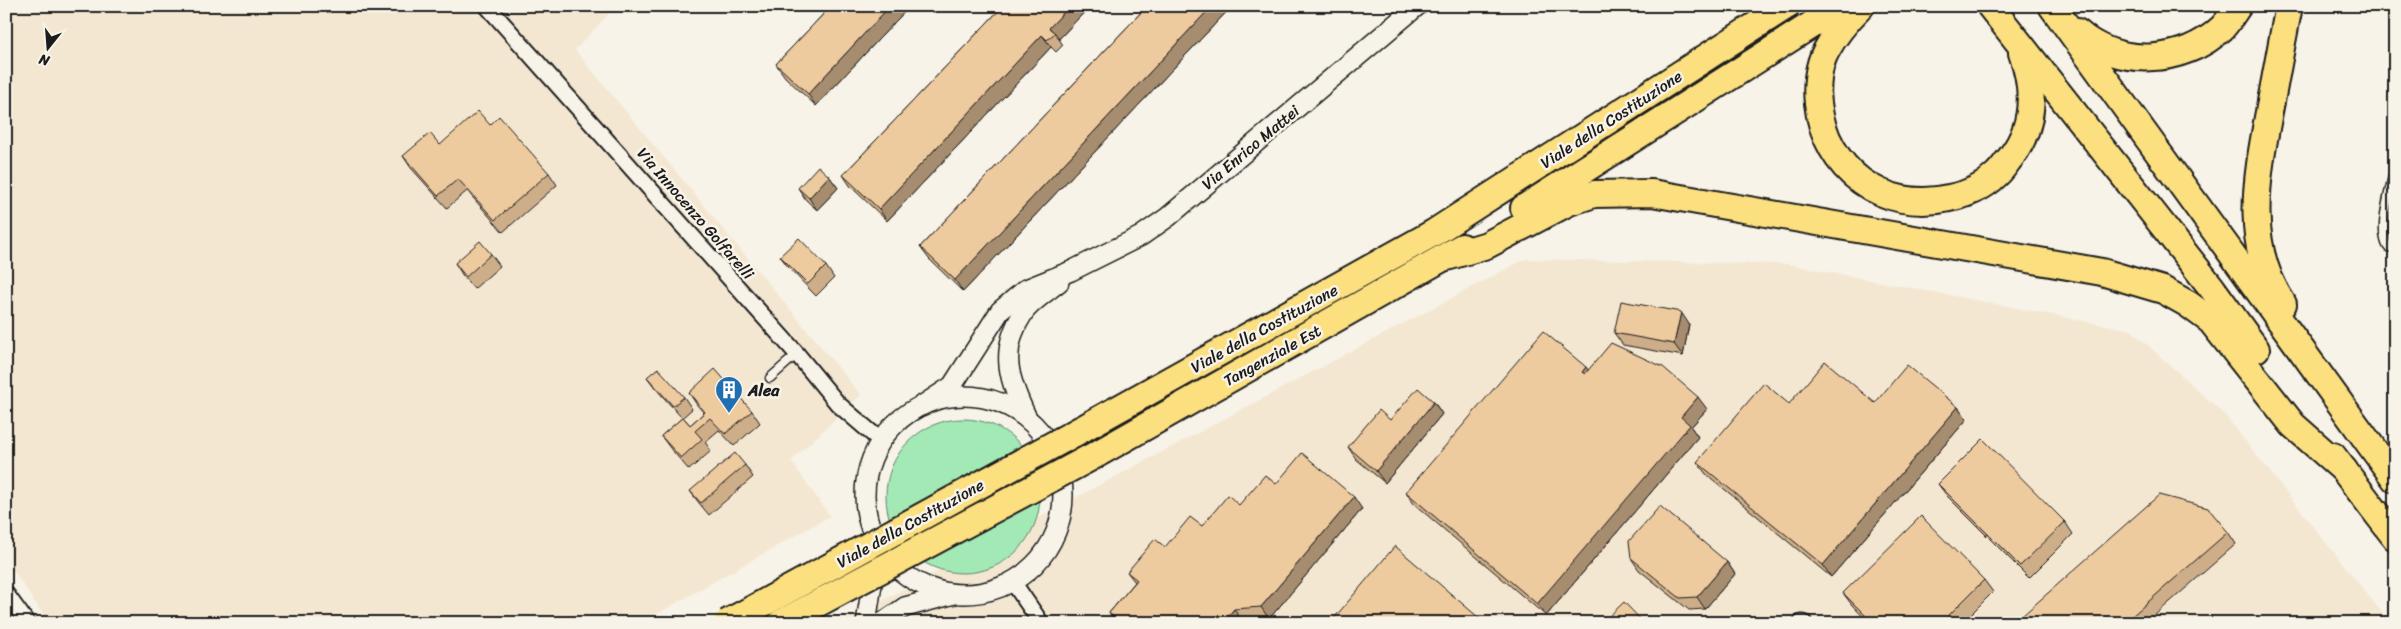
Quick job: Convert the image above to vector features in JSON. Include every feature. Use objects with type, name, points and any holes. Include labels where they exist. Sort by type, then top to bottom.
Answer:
[{"type":"highway","name":"Viale della Costituzione","points":[[727,623],[1082,430],[1436,232],[1786,6]]},
{"type":"highway","name":"Viale della Costituzione","points":[[1447,257],[1841,6]]},
{"type":"highway","points":[[1861,6],[1845,22],[1825,52],[1816,88],[1820,123],[1836,156],[1848,169],[1861,182],[1894,198],[1930,202],[1965,195],[1996,175],[2002,168],[2018,147],[2030,113],[2030,77],[2018,43]]},
{"type":"highway","points":[[1990,6],[2212,288],[2344,470],[2395,536]]},
{"type":"highway","points":[[2056,11],[2087,41],[2120,56],[2157,58],[2192,48],[2222,28],[2238,6]]},
{"type":"highway","points":[[2289,6],[2256,178],[2255,210],[2259,240],[2266,269],[2278,297],[2336,386],[2369,446]]},
{"type":"highway","points":[[2056,11],[2395,480]]},
{"type":"highway","points":[[1447,257],[1487,245],[1569,202],[1594,194],[1652,193],[2102,272],[2163,290],[2211,321],[2229,340],[2293,426],[2344,470]]},
{"type":"highway","name":"Tangenziale Est","points":[[1097,454],[1447,257]]},
{"type":"highway","name":"Viale della Costituzione","points":[[780,623],[1097,454]]},
{"type":"street","name":"Via Innocenzo Golfarelli","points":[[487,6],[797,354],[838,404],[881,441]]},
{"type":"street","name":"Via Enrico Mattei","points":[[923,405],[952,386],[1000,311],[1026,290],[1071,271],[1141,236],[1168,217],[1417,6]]},
{"type":"street","name":"Via Enrico Mattei","points":[[1027,418],[1011,386],[1009,352],[1015,329],[1025,311],[1071,271]]},
{"type":"street","points":[[882,623],[905,607],[954,594],[984,592],[1013,582],[1035,565],[1052,543],[1062,517],[1064,490],[1058,463],[1046,438],[1027,418],[1003,404],[977,396],[949,397],[923,405],[907,414],[893,426],[881,441],[870,465],[865,492],[868,519],[878,544],[898,568],[923,585],[954,594]]},
{"type":"street","points":[[866,623],[878,544]]},
{"type":"street","points":[[1013,582],[1041,623]]},
{"type":"street","points":[[6,594],[27,623]]},
{"type":"lane","points":[[2395,167],[2385,216],[2383,239],[2388,247],[2395,248]]},
{"type":"lane","points":[[770,378],[797,354]]},
{"type":"shaded area","points":[[6,6],[616,6],[575,50],[861,395],[791,461],[830,516],[641,623],[49,623],[6,560]]},
{"type":"shaded area","points":[[1525,259],[1787,264],[2131,330],[2224,414],[2390,623],[840,623]]},
{"type":"green space","points":[[963,419],[993,424],[1018,441],[1035,466],[1040,496],[1035,526],[1018,551],[993,568],[963,573],[933,568],[908,551],[891,526],[886,496],[891,466],[908,441],[933,424]]},
{"type":"building","points":[[831,6],[890,6],[808,94],[776,64]]},
{"type":"building","points":[[1003,6],[1070,6],[1049,28],[1055,33],[1047,40],[1042,35],[879,209],[843,175]]},
{"type":"building","points":[[1147,6],[1212,6],[955,280],[920,247]]},
{"type":"building","points":[[478,111],[490,125],[499,116],[549,173],[495,220],[458,179],[438,196],[403,156],[430,133],[440,145]]},
{"type":"building","points":[[818,166],[829,176],[809,198],[798,188]]},
{"type":"building","points":[[2395,205],[2395,224],[2391,223]]},
{"type":"building","points":[[799,238],[826,266],[808,284],[780,256]]},
{"type":"building","points":[[480,241],[491,254],[466,277],[455,263]]},
{"type":"building","points":[[1621,301],[1681,312],[1674,344],[1614,333]]},
{"type":"building","points":[[1543,331],[1586,367],[1582,372],[1585,374],[1611,343],[1663,367],[1698,397],[1681,417],[1690,425],[1537,604],[1406,492]]},
{"type":"building","points":[[1825,361],[1875,403],[1907,365],[1958,407],[1823,565],[1697,462],[1764,383],[1789,404]]},
{"type":"building","points":[[658,368],[684,397],[673,406],[647,377]]},
{"type":"building","points":[[715,369],[752,411],[725,434],[710,418],[695,431],[702,439],[681,458],[661,436],[683,417],[690,425],[705,412],[689,393]]},
{"type":"building","points":[[1418,388],[1434,402],[1376,471],[1348,447],[1379,410],[1390,420]]},
{"type":"building","points":[[1983,439],[2065,522],[2020,566],[1938,484]]},
{"type":"building","points":[[735,453],[745,465],[701,503],[690,491]]},
{"type":"building","points":[[1302,453],[1354,497],[1261,607],[1234,609],[1222,623],[1120,623],[1109,613],[1137,580],[1127,572],[1155,539],[1165,547],[1190,517],[1202,526],[1228,495],[1239,505],[1265,475],[1276,484]]},
{"type":"building","points":[[2159,495],[2208,508],[2228,532],[2124,623],[2014,623]]},
{"type":"building","points":[[1660,506],[1727,562],[1697,597],[1680,598],[1631,558],[1629,541]]},
{"type":"building","points":[[1921,516],[1984,580],[1941,623],[1873,623],[1843,593]]},
{"type":"building","points":[[1395,546],[1485,623],[1330,623]]},
{"type":"building","points":[[1624,602],[1644,623],[1602,623]]},
{"type":"place","name":"Alea","points":[[729,414]]}]
